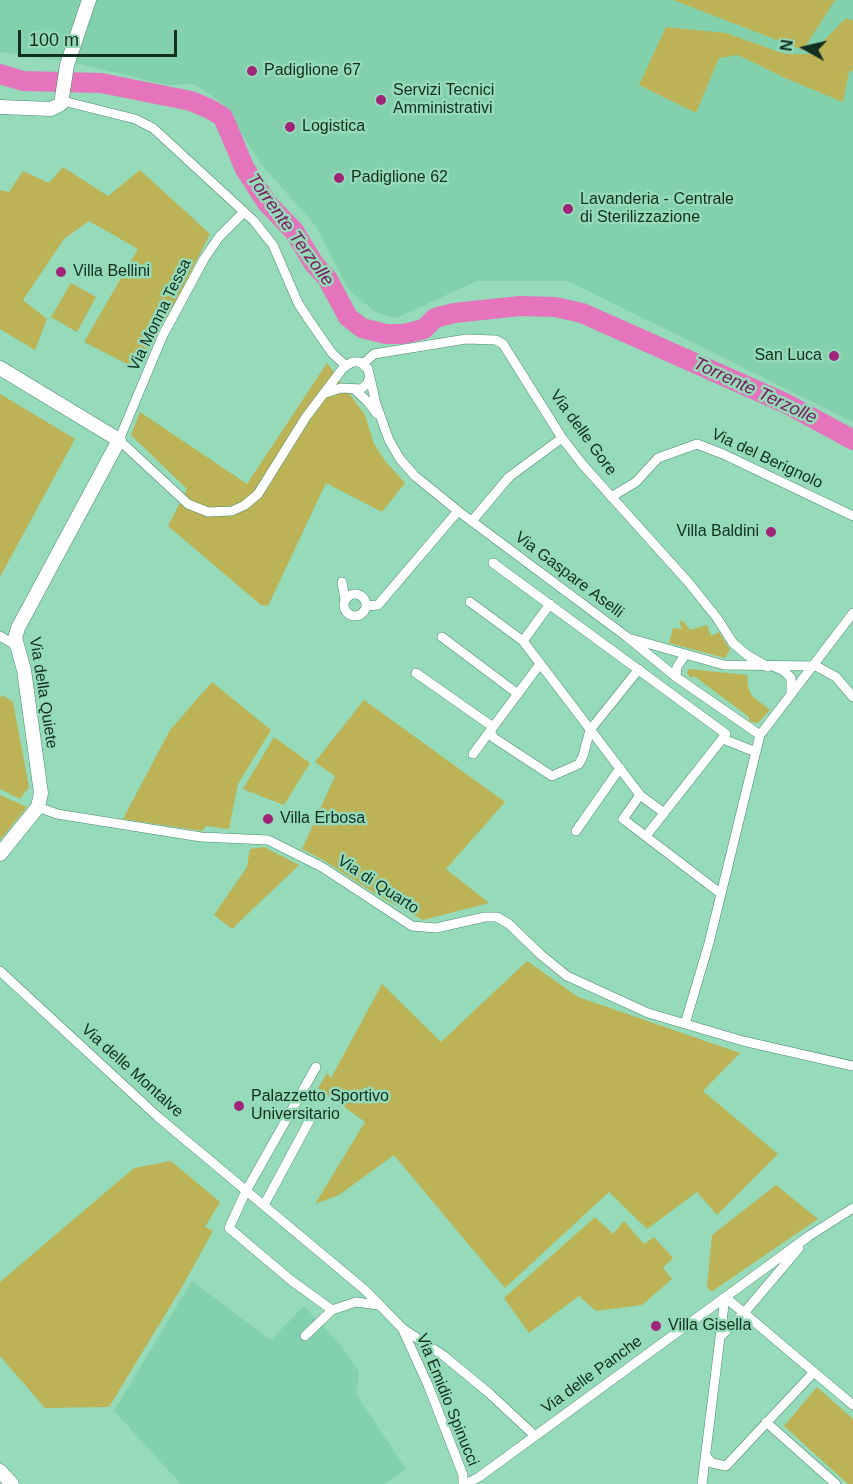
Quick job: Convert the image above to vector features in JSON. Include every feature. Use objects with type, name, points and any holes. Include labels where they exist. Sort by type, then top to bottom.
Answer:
[{"type":"main road","points":[[0,107],[51,109],[60,105],[63,99],[67,65],[89,0]]},
{"type":"main road","points":[[0,102],[14,106]]},
{"type":"main road","points":[[0,368],[119,440]]},
{"type":"main road","name":"Via della Quiete","points":[[38,807],[41,793],[27,688],[15,639],[18,628],[119,440]]},
{"type":"main road","points":[[0,854],[38,807]]},
{"type":"main road","points":[[0,1471],[12,1484]]},
{"type":"street","points":[[63,99],[135,119],[153,128],[263,231],[273,245],[303,311],[344,368],[342,382],[352,390]]},
{"type":"street","name":"Via Monna Tessa","points":[[119,440],[163,335],[204,259],[219,237],[244,212]]},
{"type":"street","name":"Via delle Gore","points":[[344,368],[352,362],[363,364],[374,354],[466,339],[496,340],[503,344],[562,438],[583,465],[690,583],[733,643],[747,656],[781,670],[791,678],[791,692]]},
{"type":"street","points":[[324,395],[334,389],[352,390],[365,386],[370,377],[368,369],[363,364]]},
{"type":"street","points":[[119,440],[188,504],[208,512],[232,511],[246,505],[258,494],[289,443],[344,368]]},
{"type":"street","name":"Via Gaspare Aselli","points":[[370,377],[381,421],[389,440],[407,467],[458,512],[627,637],[676,677],[760,735]]},
{"type":"street","name":"Via Gaspare Aselli","points":[[352,390],[368,401],[381,421]]},
{"type":"street","points":[[472,521],[509,477],[562,438]]},
{"type":"street","name":"Via del Berignolo","points":[[610,497],[636,482],[654,461],[697,444],[723,454],[853,516]]},
{"type":"street","points":[[366,606],[378,605],[458,512]]},
{"type":"street","points":[[493,563],[726,734],[646,836]]},
{"type":"street","points":[[342,582],[345,609],[352,615],[361,614],[366,606],[365,600],[358,594],[352,594],[345,600]]},
{"type":"street","points":[[470,602],[523,641],[640,795],[663,812]]},
{"type":"street","points":[[523,641],[550,604]]},
{"type":"street","points":[[685,1024],[709,943],[760,735],[853,613]]},
{"type":"street","points":[[0,636],[15,645]]},
{"type":"street","points":[[442,637],[518,694]]},
{"type":"street","points":[[627,637],[724,665],[822,668],[832,674],[853,697]]},
{"type":"street","points":[[676,677],[677,667],[685,655]]},
{"type":"street","points":[[473,754],[540,664]]},
{"type":"street","points":[[416,673],[492,729],[494,738],[552,776],[579,765],[584,756],[590,730],[639,669]]},
{"type":"street","points":[[723,739],[756,752]]},
{"type":"street","points":[[576,831],[620,768]]},
{"type":"street","points":[[640,795],[623,819],[720,893]]},
{"type":"street","name":"Via di Quarto","points":[[38,807],[57,814],[201,837],[268,840],[322,867],[412,926],[436,928],[485,917],[497,917],[567,976],[648,1013],[743,1041],[853,1066]]},
{"type":"street","name":"Via delle Montalve","points":[[0,971],[158,1117],[365,1290],[402,1328],[489,1393],[534,1435]]},
{"type":"street","points":[[316,1067],[246,1191],[229,1228],[292,1281],[332,1310]]},
{"type":"street","points":[[264,1205],[312,1116]]},
{"type":"street","name":"Via delle Panche","points":[[464,1484],[479,1477],[809,1236],[853,1208]]},
{"type":"street","points":[[721,1336],[744,1313],[809,1236]]},
{"type":"street","points":[[725,1297],[853,1406]]},
{"type":"street","points":[[702,1484],[725,1297]]},
{"type":"street","points":[[304,1336],[332,1310],[356,1302],[378,1305]]},
{"type":"street","name":"Via Emidio Spinucci","points":[[402,1328],[428,1385],[464,1484]]},
{"type":"street","points":[[706,1456],[712,1463],[726,1466],[814,1372]]},
{"type":"street","points":[[766,1422],[836,1484]]},
{"type":"shaded area","points":[[0,0],[853,0],[853,422],[568,281],[477,281],[396,318],[375,312],[348,289],[316,226],[261,164],[222,103],[194,84],[167,85],[80,64],[0,52]]},
{"type":"shaded area","points":[[673,0],[835,0],[803,50]]},
{"type":"shaded area","points":[[846,18],[853,21],[853,70],[849,72],[843,102],[738,55],[719,58],[696,113],[639,85],[666,27],[726,33],[785,54],[811,54]]},
{"type":"shaded area","points":[[63,167],[108,196],[140,170],[210,234],[176,301],[137,369],[84,342],[138,249],[89,221],[64,239],[23,300],[47,319],[35,350],[0,329],[0,190],[9,192],[23,171],[49,183]]},
{"type":"shaded area","points":[[71,283],[96,297],[77,332],[51,317]]},
{"type":"shaded area","points":[[327,363],[365,415],[374,444],[386,462],[405,483],[382,512],[326,483],[268,606],[261,605],[168,526],[187,489],[131,435],[140,412],[247,484]]},
{"type":"shaded area","points":[[0,394],[75,439],[0,577]]},
{"type":"shaded area","points":[[679,620],[684,622],[690,630],[707,625],[711,636],[719,632],[730,650],[725,658],[669,643],[673,628],[682,629]]},
{"type":"shaded area","points":[[689,669],[747,675],[748,687],[752,696],[770,710],[758,723],[749,721],[749,717],[694,676],[691,678],[687,673]]},
{"type":"shaded area","points":[[212,682],[271,730],[238,784],[229,829],[206,826],[202,831],[123,819],[170,730]]},
{"type":"shaded area","points":[[2,695],[13,702],[29,787],[20,799],[0,789],[0,699]]},
{"type":"shaded area","points":[[364,700],[505,802],[446,869],[489,903],[423,920],[380,897],[325,861],[302,849],[335,776],[315,762]]},
{"type":"shaded area","points":[[274,737],[310,763],[284,805],[243,789]]},
{"type":"shaded area","points":[[0,795],[27,807],[0,840]]},
{"type":"shaded area","points":[[264,847],[299,865],[232,929],[214,915],[247,867],[250,849]]},
{"type":"shaded area","points":[[527,961],[578,997],[740,1053],[703,1091],[778,1154],[717,1215],[697,1192],[647,1229],[609,1192],[505,1288],[394,1155],[339,1195],[315,1204],[365,1122],[318,1088],[327,1073],[331,1078],[382,984],[441,1042]]},
{"type":"shaded area","points":[[171,1161],[220,1202],[205,1227],[213,1231],[182,1287],[109,1407],[45,1408],[0,1356],[0,1282],[134,1168]]},
{"type":"shaded area","points":[[776,1185],[818,1219],[711,1292],[707,1286],[712,1235]]},
{"type":"shaded area","points":[[595,1217],[613,1234],[624,1221],[644,1244],[654,1237],[673,1258],[663,1268],[672,1279],[642,1305],[596,1311],[579,1296],[529,1333],[504,1298]]},
{"type":"shaded area","points":[[192,1281],[271,1340],[304,1306],[342,1347],[359,1372],[356,1394],[406,1469],[384,1484],[181,1484],[114,1411]]},
{"type":"shaded area","points":[[817,1387],[853,1419],[853,1484],[848,1484],[784,1426]]},
{"type":"waterway","name":"Torrente Terzolle","points":[[0,74],[23,81],[101,83],[191,101],[223,117],[245,169],[267,203],[294,231],[314,264],[327,278],[348,317],[362,328],[386,334],[403,334],[424,329],[435,318],[454,313],[520,306],[555,307],[582,313],[787,404],[853,440]]},
{"type":"place","name":"Padiglione 67","points":[[252,71]]},
{"type":"place","name":"Servizi Tecnici Amministrativi","points":[[381,100]]},
{"type":"place","name":"Logistica","points":[[290,127]]},
{"type":"place","name":"Padiglione 62","points":[[339,178]]},
{"type":"place","name":"Lavanderia - Centrale di Sterilizzazione","points":[[568,209]]},
{"type":"place","name":"Villa Bellini","points":[[61,272]]},
{"type":"place","name":"San Luca","points":[[834,356]]},
{"type":"place","name":"Villa Baldini","points":[[771,532]]},
{"type":"place","name":"Villa Erbosa","points":[[268,819]]},
{"type":"place","name":"Palazzetto Sportivo Universitario","points":[[239,1106]]},
{"type":"place","name":"Villa Gisella","points":[[656,1326]]}]
